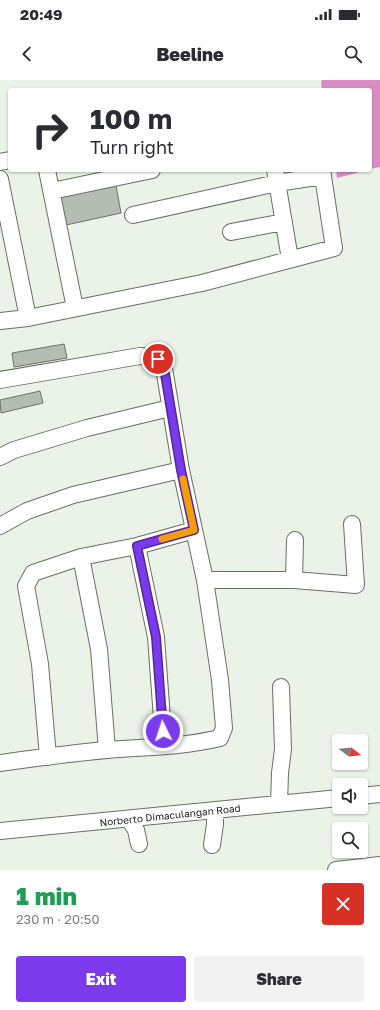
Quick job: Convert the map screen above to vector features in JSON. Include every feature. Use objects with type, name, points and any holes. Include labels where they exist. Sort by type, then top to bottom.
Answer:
[{"type":"street","points":[[47,172],[52,191],[75,308]]},
{"type":"street","points":[[52,191],[142,172]]},
{"type":"street","points":[[0,321],[28,318],[202,283],[334,248],[323,173],[276,177],[133,215]]},
{"type":"street","points":[[276,177],[290,259]]},
{"type":"street","points":[[0,179],[28,318]]},
{"type":"street","points":[[231,232],[284,222]]},
{"type":"street","points":[[0,380],[140,356],[150,356],[163,362],[181,470],[205,580],[220,680],[224,728],[220,738],[204,742],[107,750],[0,763]]},
{"type":"street","points":[[0,457],[14,450],[80,430],[170,408]]},
{"type":"street","points":[[0,526],[27,511],[73,495],[181,470]]},
{"type":"street","points":[[205,580],[294,580],[356,585],[352,524]]},
{"type":"street","points":[[48,757],[40,664],[26,586],[33,573],[81,557],[137,546],[194,530]]},
{"type":"street","points":[[294,580],[295,540]]},
{"type":"street","points":[[137,546],[156,637],[164,746]]},
{"type":"street","points":[[81,557],[99,649],[107,750]]},
{"type":"street","points":[[279,804],[280,773],[283,749],[281,687]]},
{"type":"street","points":[[368,795],[380,794]]},
{"type":"street","name":"Norberto Dimaculangan Road","points":[[0,831],[332,799]]},
{"type":"street","points":[[212,844],[216,824],[215,810]]},
{"type":"street","points":[[129,819],[136,830],[139,844]]},
{"type":"street","points":[[336,870],[380,865]]},
{"type":"shaded area","points":[[322,80],[380,80],[380,167],[372,169],[372,88],[322,88]]},
{"type":"shaded area","points":[[336,172],[360,172],[337,178]]},
{"type":"building","points":[[115,180],[121,213],[66,225],[59,192]]},
{"type":"building","points":[[64,344],[67,358],[14,367],[12,353]]},
{"type":"building","points":[[40,391],[43,403],[1,413],[0,400]]},
{"type":"slow traffic","points":[[162,539],[194,530],[183,479]]},
{"type":"route","points":[[158,359],[163,362],[181,470],[194,530],[137,546],[156,637],[163,731]]}]
